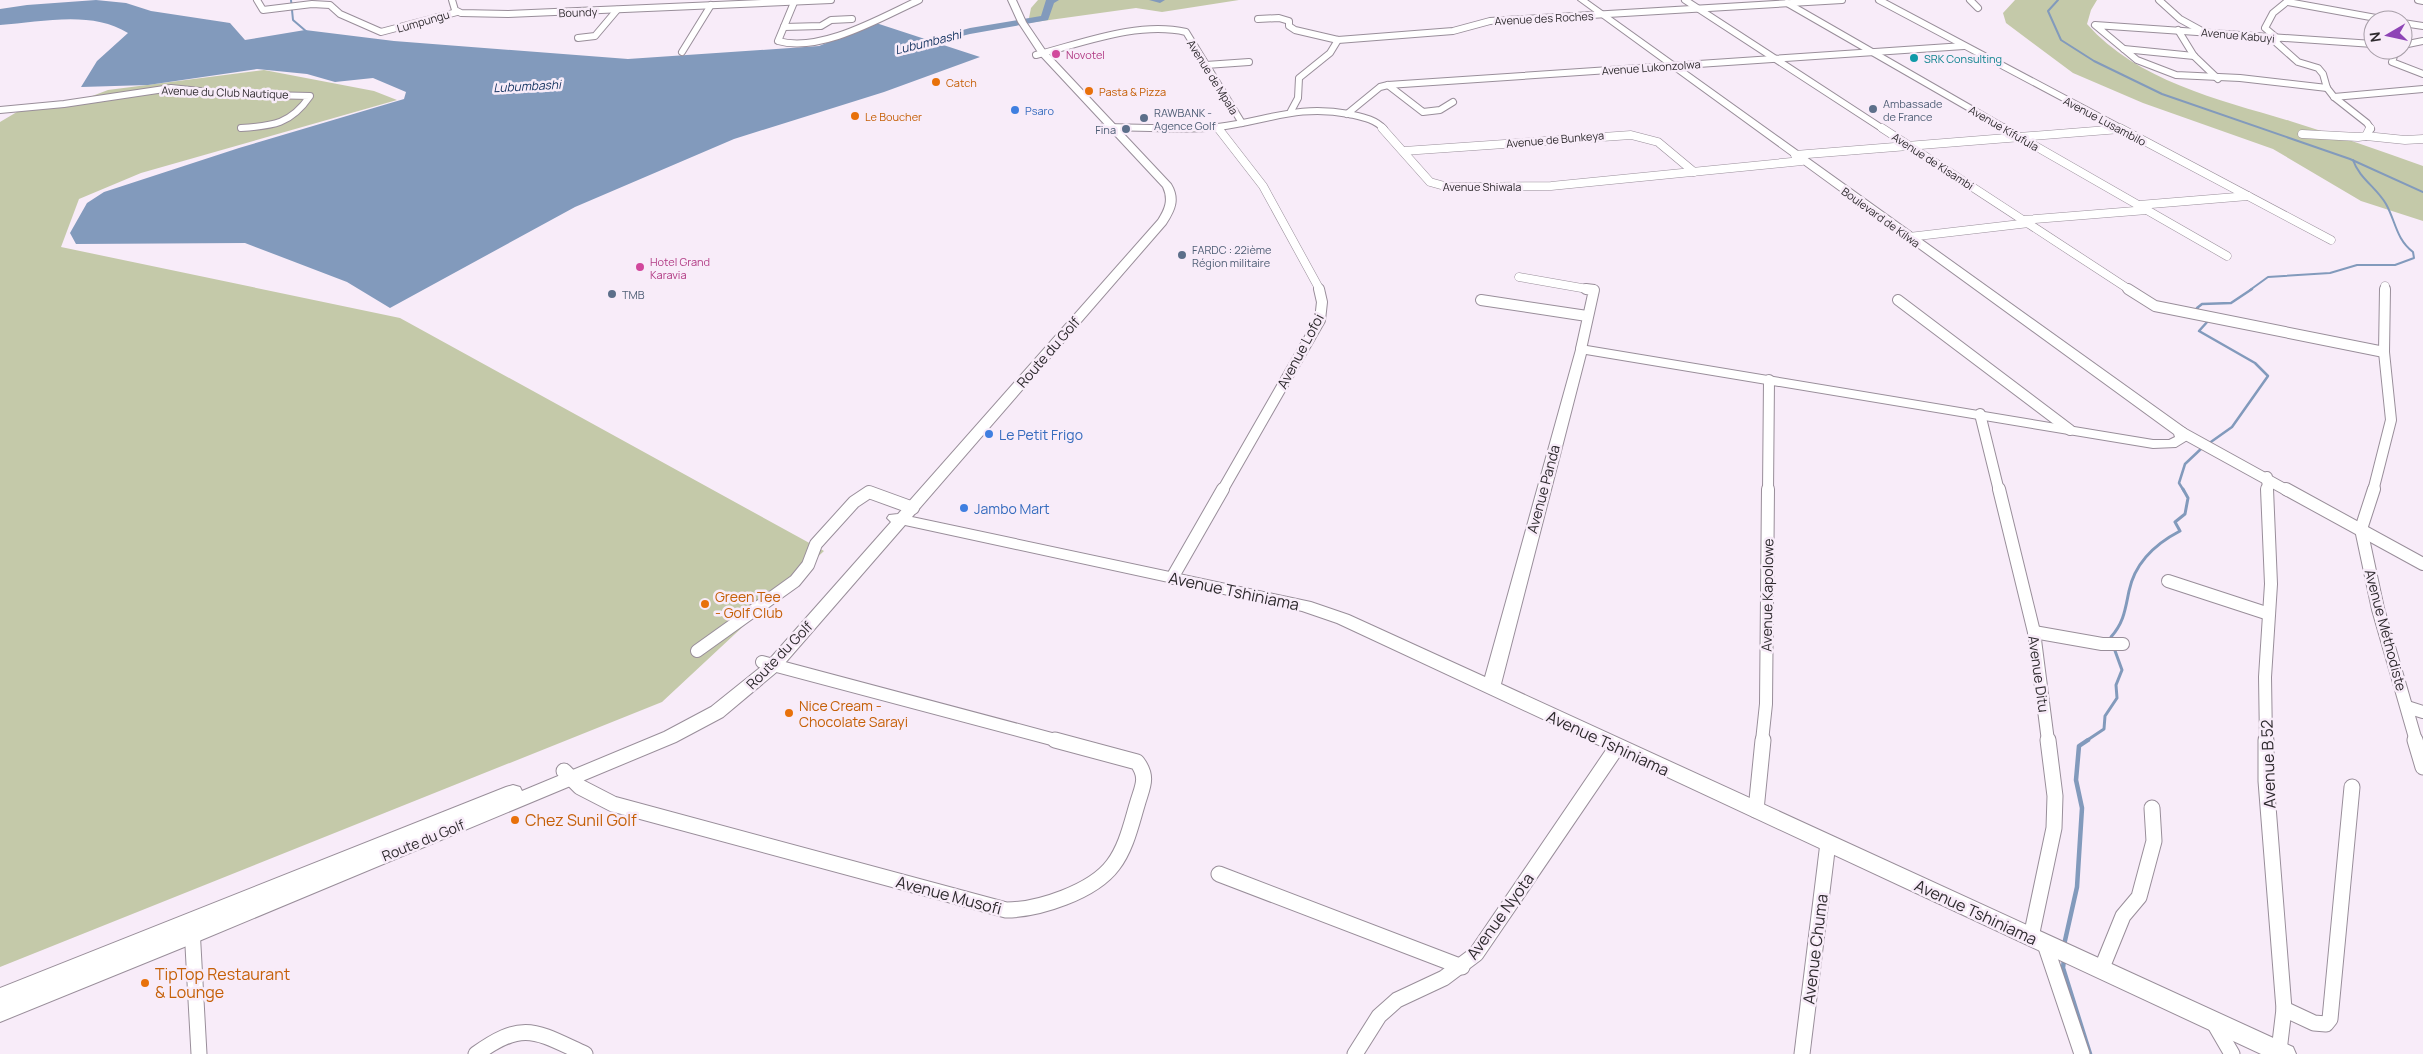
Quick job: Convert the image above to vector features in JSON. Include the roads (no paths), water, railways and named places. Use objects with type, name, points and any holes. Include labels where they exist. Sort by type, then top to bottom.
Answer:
[{"type":"street","name":"Lumpungu","points":[[257,0],[262,10],[330,5],[340,14],[384,32],[457,12]]},
{"type":"street","points":[[452,0],[457,12]]},
{"type":"street","name":"Boundy","points":[[457,12],[508,14],[831,0]]},
{"type":"street","points":[[795,1],[778,41],[797,45],[817,42],[920,0]]},
{"type":"street","points":[[1004,0],[1019,24]]},
{"type":"street","name":"Route du Golf","points":[[0,1012],[192,928],[567,776],[686,730],[729,703],[767,664],[903,513],[1168,212],[1172,200],[1169,188],[1100,119],[1040,54],[1019,24],[1012,0]]},
{"type":"street","name":"Boulevard de Kilwa","points":[[1582,0],[1671,66],[2182,432]]},
{"type":"street","name":"Avenue de Kisambi","points":[[1685,0],[2155,306],[2384,352]]},
{"type":"street","name":"Avenue des Roches","points":[[1258,19],[1284,19],[1289,21],[1289,26],[1295,30],[1338,40],[1451,31],[1485,22],[1785,2],[1842,0]]},
{"type":"street","name":"Avenue Lusambilo","points":[[1879,0],[2331,240]]},
{"type":"street","points":[[1970,0],[1978,8]]},
{"type":"street","points":[[2158,0],[2192,27],[2206,33]]},
{"type":"street","points":[[2418,0],[2423,1]]},
{"type":"street","points":[[2278,39],[2265,28],[2278,7],[2288,1],[2363,15]]},
{"type":"street","name":"Avenue Kifufula","points":[[1785,2],[2227,256]]},
{"type":"street","points":[[682,52],[711,5]]},
{"type":"street","points":[[578,38],[595,36],[617,10]]},
{"type":"street","points":[[784,27],[821,26],[832,20],[852,19]]},
{"type":"street","name":"Avenue Kabuyi","points":[[2124,49],[2095,25],[2363,43]]},
{"type":"street","name":"Avenue de Mpala","points":[[1040,54],[1125,33],[1172,29],[1186,32],[1242,123]]},
{"type":"street","points":[[2178,30],[2194,56],[2218,79]]},
{"type":"street","points":[[2270,38],[2298,62],[2318,68],[2334,97],[2367,123],[2371,129],[2366,136]]},
{"type":"street","points":[[1291,111],[1298,98],[1299,78],[1330,53],[1338,40]]},
{"type":"street","points":[[2415,44],[2423,41]]},
{"type":"street","points":[[2415,44],[2423,46]]},
{"type":"street","name":"Avenue Lukonzolwa","points":[[1347,114],[1380,87],[1388,85],[1964,46]]},
{"type":"street","points":[[2124,49],[2194,56]]},
{"type":"street","points":[[2124,49],[2137,60],[2163,71],[2191,77],[2240,78],[2329,86]]},
{"type":"street","points":[[2393,60],[2392,62],[2423,74]]},
{"type":"street","points":[[1206,65],[1249,62]]},
{"type":"street","points":[[1388,85],[1396,89],[1411,106],[1425,111],[1441,110],[1453,102]]},
{"type":"street","name":"Avenue du Club Nautique","points":[[0,110],[64,104],[171,88],[221,93],[310,96],[294,116],[284,123],[241,128]]},
{"type":"street","points":[[2334,97],[2423,89]]},
{"type":"street","points":[[2342,90],[2360,95]]},
{"type":"street","name":"Avenue Shiwala","points":[[1100,119],[1216,127],[1242,123],[1291,111],[1318,109],[1347,114],[1379,124],[1430,182],[1448,187],[1551,186],[1694,172],[1910,145],[2120,128]]},
{"type":"street","name":"Avenue Lofoi","points":[[1172,578],[1320,320],[1323,306],[1322,295],[1317,283],[1263,186],[1216,127]]},
{"type":"street","points":[[2302,134],[2349,138],[2366,136],[2405,140],[2423,139]]},
{"type":"street","name":"Avenue de Bunkeya","points":[[1404,151],[1631,135],[1658,142],[1694,172]]},
{"type":"street","points":[[2139,206],[2248,196]]},
{"type":"street","points":[[1909,237],[2026,222],[2148,210]]},
{"type":"street","name":"Avenue Panda","points":[[1491,688],[1581,349],[1594,290],[1519,277]]},
{"type":"street","name":"Avenue Méthodiste","points":[[2385,286],[2384,352],[2391,420],[2381,466],[2361,529],[2378,609],[2423,767]]},
{"type":"street","points":[[1481,300],[1587,316]]},
{"type":"street","points":[[1898,300],[2070,430]]},
{"type":"street","points":[[1581,349],[2164,445],[2179,442],[2182,439],[2182,432]]},
{"type":"street","name":"Avenue Kapolowe","points":[[1756,810],[1766,704],[1769,380]]},
{"type":"street","name":"Avenue Ditu","points":[[1980,414],[2034,632],[2056,796],[2049,860],[2051,947]]},
{"type":"street","points":[[2182,432],[2212,450],[2268,477],[2423,564]]},
{"type":"street","name":"Avenue B 52","points":[[2268,477],[2272,584],[2265,677],[2266,780],[2284,1009],[2282,1053]]},
{"type":"street","points":[[697,651],[795,580],[808,564],[816,544],[854,502],[864,494],[875,493],[903,513]]},
{"type":"street","name":"Avenue Tshiniama","points":[[903,513],[1172,578],[1324,612],[2282,1053]]},
{"type":"street","points":[[2168,581],[2269,614]]},
{"type":"street","points":[[2034,632],[2102,644],[2123,644]]},
{"type":"street","name":"Avenue Musofi","points":[[567,776],[588,793],[613,804],[1006,910],[1033,909],[1048,904],[1094,882],[1116,861],[1144,782],[1144,771],[1137,762],[767,664]]},
{"type":"street","points":[[2407,707],[2423,712]]},
{"type":"street","name":"Avenue Nyota","points":[[1355,1054],[1379,1016],[1397,1000],[1444,978],[1462,967],[1476,954],[1617,747]]},
{"type":"street","points":[[2284,1009],[2320,1024],[2326,1024],[2330,1019],[2352,787]]},
{"type":"street","points":[[2101,970],[2123,916],[2139,897],[2154,840],[2152,808]]},
{"type":"street","name":"Avenue Chuma","points":[[1802,1054],[1828,844]]},
{"type":"street","points":[[1219,874],[1462,967]]},
{"type":"street","points":[[0,998],[192,928],[199,1054]]},
{"type":"street","points":[[2051,947],[2082,1054]]},
{"type":"street","points":[[2213,1022],[2232,1054]]},
{"type":"street","points":[[476,1054],[502,1035],[527,1030],[585,1054]]},
{"type":"water","points":[[96,0],[126,3],[151,11],[230,23],[245,40],[305,30],[394,41],[628,59],[819,46],[876,23],[980,57],[884,92],[734,139],[575,207],[390,308],[347,282],[245,243],[76,244],[70,233],[87,203],[104,192],[239,148],[404,99],[406,92],[373,78],[335,82],[307,74],[257,69],[148,85],[81,87],[97,61],[128,33],[114,26],[99,22],[66,19],[0,25],[0,9]]},
{"type":"waterway","points":[[291,0],[293,20],[307,32]]},
{"type":"waterway","name":"Lubumbashi","points":[[905,47],[970,31],[1045,18],[1050,1],[1054,0]]},
{"type":"waterway","name":"Lubumbashi","points":[[1154,0],[1160,0]]},
{"type":"waterway","points":[[2058,0],[2048,11],[2061,40],[2094,61],[2162,94],[2353,160]]},
{"type":"waterway","points":[[2250,290],[2268,277],[2330,273],[2357,265],[2395,265],[2414,258],[2413,252],[2403,242],[2386,204],[2359,172],[2353,160]]},
{"type":"waterway","points":[[2353,160],[2423,192]]},
{"type":"waterway","points":[[2201,313],[2197,308],[2202,304],[2231,303],[2252,289]]},
{"type":"waterway","points":[[2206,319],[2208,321],[2199,331],[2255,363],[2268,376],[2232,427],[2208,444]]},
{"type":"waterway","points":[[2184,491],[2179,483],[2185,464],[2203,447]]},
{"type":"waterway","points":[[2112,642],[2111,637],[2121,621],[2136,571],[2154,548],[2180,531],[2175,522],[2185,514],[2188,498],[2183,489]]},
{"type":"waterway","points":[[2086,741],[2104,729],[2105,716],[2117,698],[2116,685],[2122,670],[2114,648]]},
{"type":"waterway","points":[[2064,945],[2077,887],[2082,808],[2076,780],[2079,746],[2088,740]]},
{"type":"waterway","points":[[2064,959],[2063,968],[2090,1054]]},
{"type":"place","name":"Novotel","points":[[1056,54]]},
{"type":"place","name":"SRK Consulting","points":[[1914,58]]},
{"type":"place","name":"Catch","points":[[936,82]]},
{"type":"place","name":"Pasta & Pizza","points":[[1089,91]]},
{"type":"place","name":"Ambassade de France","points":[[1873,109]]},
{"type":"place","name":"Psaro","points":[[1015,110]]},
{"type":"place","name":"Le Boucher","points":[[855,116]]},
{"type":"place","name":"RAWBANK - Agence Golf","points":[[1144,118]]},
{"type":"place","name":"Fina","points":[[1126,129]]},
{"type":"place","name":"FARDC : 22ième Région militaire","points":[[1182,255]]},
{"type":"place","name":"Hotel Grand Karavia","points":[[640,267]]},
{"type":"place","name":"TMB","points":[[612,294]]},
{"type":"place","name":"Le Petit Frigo","points":[[989,434]]},
{"type":"place","name":"Jambo Mart","points":[[964,508]]},
{"type":"place","name":"Green Tee - Golf Club","points":[[705,604]]},
{"type":"place","name":"Nice Cream - Chocolate Sarayi","points":[[789,713]]},
{"type":"place","name":"Chez Sunil Golf","points":[[515,820]]},
{"type":"place","name":"TipTop Restaurant & Lounge","points":[[145,983]]}]
